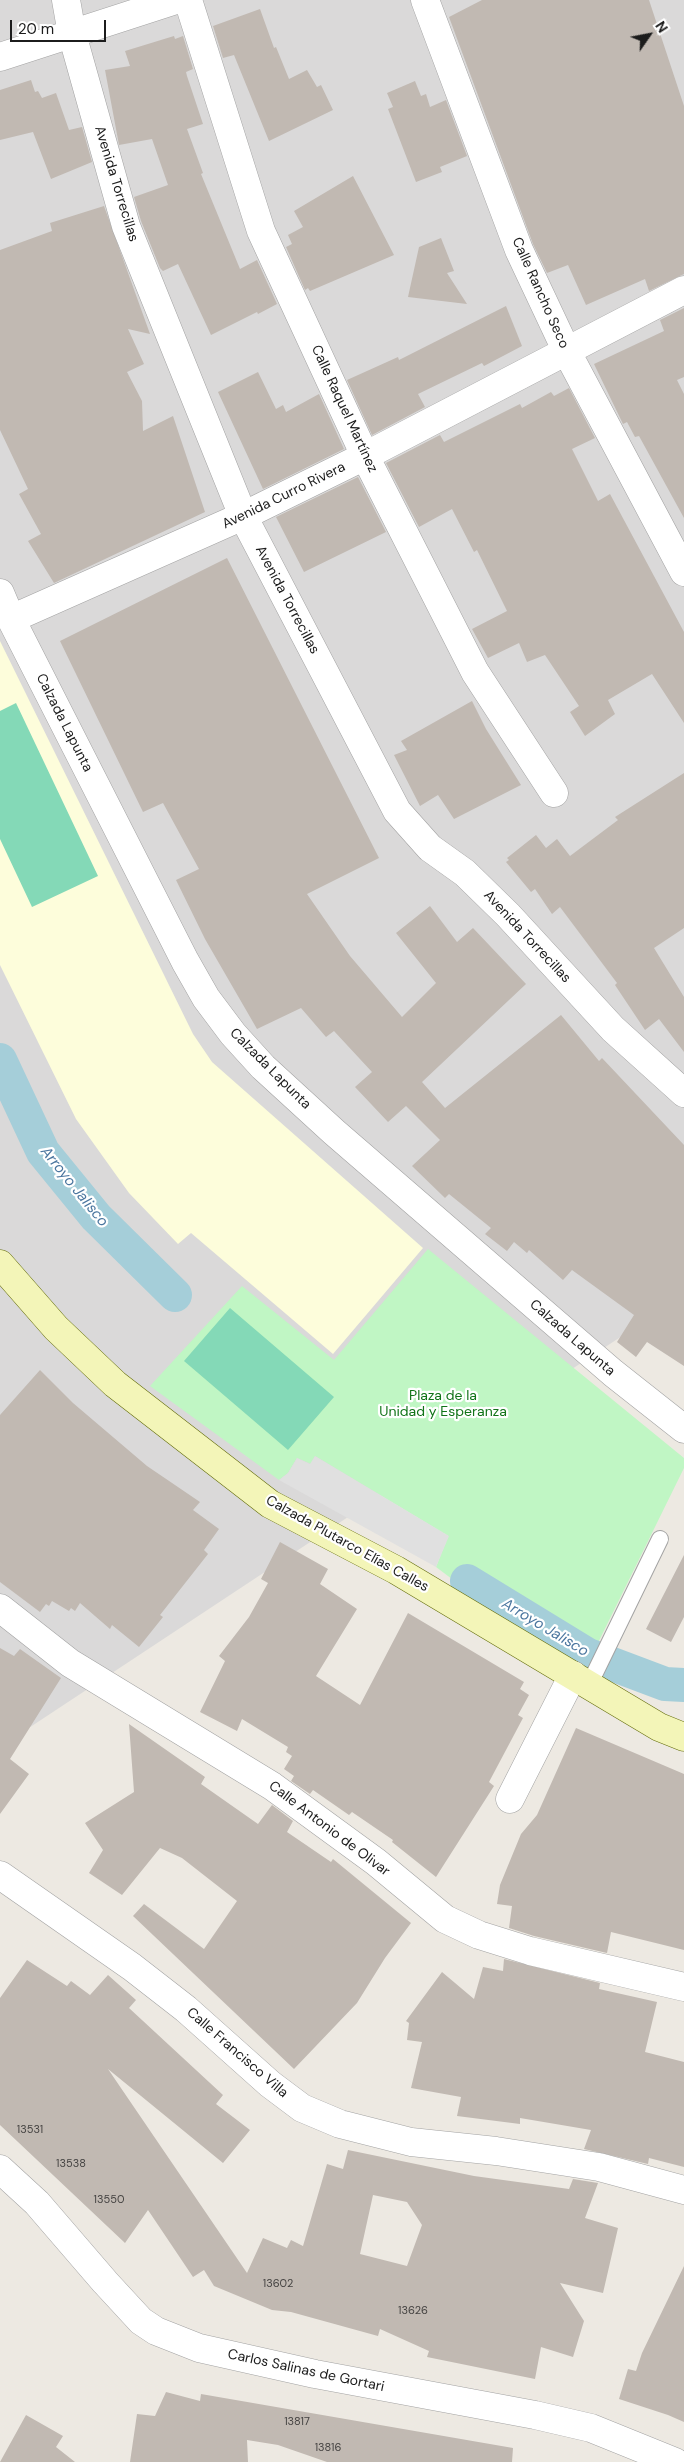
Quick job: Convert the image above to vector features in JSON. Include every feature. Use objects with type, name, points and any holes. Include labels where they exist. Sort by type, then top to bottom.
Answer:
[{"type":"main road","name":"Calzada Plutarco Elías Calles","points":[[0,1264],[56,1328],[115,1384],[270,1504],[396,1570],[586,1677],[659,1727],[684,1737]]},
{"type":"street","name":"Avenida Torrecillas","points":[[66,0],[72,34],[126,226],[243,516],[397,811],[430,848],[465,873],[508,915],[613,1029],[684,1093]]},
{"type":"street","points":[[0,57],[176,0]]},
{"type":"street","name":"Calle Raquel Martínez","points":[[188,0],[261,231],[365,456],[475,672],[554,793]]},
{"type":"street","name":"Calle Rancho Seco","points":[[425,0],[519,250],[567,352],[684,572]]},
{"type":"street","name":"Avenida Curro Rivera","points":[[11,619],[243,516],[365,456],[684,290]]},
{"type":"street","name":"Calzada Lapunta","points":[[0,593],[11,619],[185,961],[206,998],[233,1034],[263,1067],[334,1132],[612,1373],[684,1429]]},
{"type":"street","name":"Calle Antonio de Olivar","points":[[0,1608],[70,1663],[272,1786],[376,1862],[445,1919],[479,1935],[530,1951],[684,1987]]},
{"type":"street","points":[[510,1799],[586,1677]]},
{"type":"street","name":"Calle Francisco Villa","points":[[0,1875],[132,1967],[186,2009],[270,2084],[302,2108],[340,2124],[411,2142],[496,2151],[599,2167],[684,2190]]},
{"type":"street","name":"Carlos Salinas de Gortari","points":[[0,2169],[37,2202],[141,2321],[156,2331],[199,2348],[314,2374],[591,2428],[675,2462]]},
{"type":"lane","points":[[586,1677],[612,1638],[660,1539]]},
{"type":"shaded area","points":[[0,0],[684,0],[684,1295],[0,1747]]},
{"type":"shaded area","points":[[0,641],[193,1034],[212,1062],[423,1248],[333,1354],[191,1233],[178,1244],[129,1193],[76,1119],[0,965]]},
{"type":"shaded area","points":[[315,1456],[449,1536],[436,1567],[279,1480],[288,1473],[297,1458],[310,1464]]},
{"type":"green space","points":[[16,703],[98,876],[32,907],[0,839],[0,711]]},
{"type":"green space","name":"Plaza de la Unidad y Esperanza","points":[[428,1249],[684,1458],[684,1468],[593,1653],[473,1573],[460,1585],[436,1567],[448,1536],[315,1456],[311,1464],[297,1458],[288,1473],[279,1480],[150,1386],[242,1286],[334,1360]]},
{"type":"green space","points":[[230,1308],[334,1397],[288,1450],[184,1361]]},
{"type":"building","points":[[482,0],[649,0],[684,106],[684,274],[649,291],[645,279],[586,305],[568,265],[547,273],[533,244],[449,17]]},
{"type":"building","points":[[260,9],[274,48],[276,47],[289,79],[307,70],[317,87],[321,85],[333,110],[269,141],[234,55],[223,58],[213,26]]},
{"type":"building","points":[[174,36],[175,39],[183,36],[193,69],[186,72],[203,124],[187,129],[203,173],[201,174],[240,269],[257,260],[277,304],[211,335],[178,264],[163,271],[160,268],[141,221],[134,197],[168,185],[152,139],[119,145],[105,70],[130,66],[125,51]]},
{"type":"building","points":[[31,80],[35,92],[38,91],[42,98],[56,93],[69,130],[82,127],[92,162],[51,179],[33,132],[0,140],[0,90]]},
{"type":"building","points":[[415,81],[421,96],[426,94],[430,107],[446,100],[467,156],[440,167],[442,172],[416,182],[388,109],[393,107],[387,93]]},
{"type":"building","points":[[353,176],[394,255],[310,291],[308,288],[305,290],[286,247],[292,244],[288,235],[303,227],[294,211]]},
{"type":"building","points":[[104,206],[150,334],[128,329],[144,364],[127,372],[142,401],[143,431],[173,416],[205,512],[54,583],[28,541],[41,534],[19,494],[28,489],[0,430],[0,250],[52,231],[50,223]]},
{"type":"building","points":[[441,238],[454,271],[447,273],[467,304],[408,297],[419,247]]},
{"type":"building","points":[[506,306],[522,346],[484,366],[482,363],[418,394],[425,407],[372,435],[347,380],[398,357],[399,360]]},
{"type":"building","points":[[684,308],[684,377],[677,380],[684,394],[684,518],[639,436],[635,437],[627,422],[623,424],[594,364],[664,331],[660,320]]},
{"type":"building","points":[[258,372],[276,409],[283,405],[286,412],[319,394],[344,449],[263,489],[218,392]]},
{"type":"building","points":[[569,388],[595,438],[572,449],[598,501],[610,494],[684,632],[684,723],[652,674],[608,700],[615,714],[585,736],[570,712],[579,706],[545,655],[527,662],[519,643],[488,658],[472,629],[507,611],[477,550],[474,552],[452,509],[419,527],[386,463],[440,435],[444,442],[520,404],[522,408],[551,392],[554,396]]},
{"type":"building","points":[[358,477],[386,532],[304,572],[276,517]]},
{"type":"building","points":[[227,558],[379,858],[307,894],[350,956],[402,1017],[436,983],[396,933],[430,906],[457,942],[473,928],[526,984],[422,1082],[445,1108],[561,1015],[599,1061],[602,1058],[684,1145],[684,1366],[647,1342],[636,1357],[617,1342],[634,1315],[572,1270],[563,1280],[529,1250],[527,1253],[514,1242],[507,1251],[485,1234],[491,1228],[449,1194],[445,1198],[412,1166],[440,1140],[406,1106],[388,1122],[355,1087],[372,1072],[334,1031],[326,1037],[301,1008],[257,1029],[205,939],[176,880],[199,869],[163,803],[143,812],[60,641]]},
{"type":"building","points":[[472,701],[486,729],[521,785],[454,819],[438,795],[420,806],[394,755],[407,750],[401,741]]},
{"type":"building","points":[[684,773],[684,928],[654,948],[684,997],[684,1052],[659,1019],[645,1030],[615,985],[617,983],[560,907],[552,914],[535,889],[531,892],[506,862],[509,860],[507,858],[536,835],[546,848],[557,839],[570,856],[618,820],[615,817]]},
{"type":"building","points":[[40,1370],[73,1403],[147,1466],[200,1502],[193,1510],[219,1529],[204,1550],[208,1554],[160,1615],[163,1617],[139,1647],[112,1625],[110,1629],[80,1603],[75,1611],[71,1608],[69,1611],[52,1601],[49,1606],[46,1604],[40,1612],[0,1582],[0,1415]]},
{"type":"building","points":[[280,1542],[328,1569],[320,1584],[357,1609],[316,1676],[360,1705],[408,1613],[524,1682],[520,1689],[529,1695],[518,1715],[523,1718],[489,1782],[494,1786],[436,1877],[392,1842],[393,1840],[352,1812],[349,1815],[313,1790],[310,1794],[291,1781],[294,1776],[284,1769],[292,1756],[286,1752],[288,1747],[242,1719],[237,1731],[200,1712],[225,1661],[219,1656],[249,1617],[268,1583],[261,1579]]},
{"type":"building","points":[[684,1555],[684,1617],[671,1642],[646,1629]]},
{"type":"building","points":[[0,1648],[14,1656],[20,1649],[61,1678],[10,1759],[29,1774],[0,1814]]},
{"type":"building","points":[[129,1724],[205,1777],[201,1784],[258,1824],[272,1805],[293,1821],[287,1832],[331,1862],[333,1859],[411,1923],[385,1958],[357,2003],[294,2069],[133,1916],[144,1904],[204,1949],[237,1901],[182,1858],[160,1848],[122,1895],[89,1873],[103,1850],[85,1823],[134,1792]]},
{"type":"building","points":[[576,1728],[684,1774],[684,1950],[611,1932],[607,1953],[534,1936],[509,1928],[512,1906],[497,1904],[500,1885],[521,1834],[537,1815]]},
{"type":"building","points":[[504,1959],[600,1983],[599,1989],[657,2002],[645,2052],[684,2062],[684,2167],[649,2158],[648,2164],[584,2149],[591,2130],[520,2118],[520,2124],[457,2116],[461,2097],[411,2088],[422,2042],[407,2040],[409,2023],[406,2021],[442,1972],[474,1999],[483,1967],[503,1971]]},
{"type":"building","points":[[27,1960],[67,1986],[71,1981],[90,1995],[108,1975],[136,2000],[129,2008],[223,2095],[216,2104],[250,2130],[223,2163],[108,2069],[247,2273],[263,2238],[287,2248],[291,2240],[303,2246],[327,2164],[343,2169],[348,2150],[474,2176],[569,2189],[573,2179],[598,2183],[585,2218],[618,2228],[603,2293],[560,2283],[584,2321],[573,2357],[541,2347],[535,2379],[427,2357],[429,2351],[380,2329],[378,2336],[291,2312],[272,2310],[214,2286],[204,2270],[193,2277],[148,2210],[125,2243],[0,2125],[0,1998]],"holes":[[[373,2195],[407,2202],[422,2225],[407,2266],[360,2254]]]},
{"type":"building","points":[[684,2266],[684,2422],[619,2399],[628,2369],[636,2371],[642,2353]]},
{"type":"building","points":[[166,2392],[200,2401],[201,2394],[513,2448],[512,2462],[327,2462],[278,2445],[247,2440],[248,2462],[130,2462],[137,2414],[155,2416]]},
{"type":"building","points":[[26,2415],[63,2436],[56,2447],[75,2462],[0,2462]]},
{"type":"waterway","name":"Arroyo Jalisco","points":[[0,1060],[43,1152],[96,1217],[175,1295]]},
{"type":"waterway","name":"Arroyo Jalisco","points":[[467,1581],[588,1655],[665,1684],[684,1685]]}]
